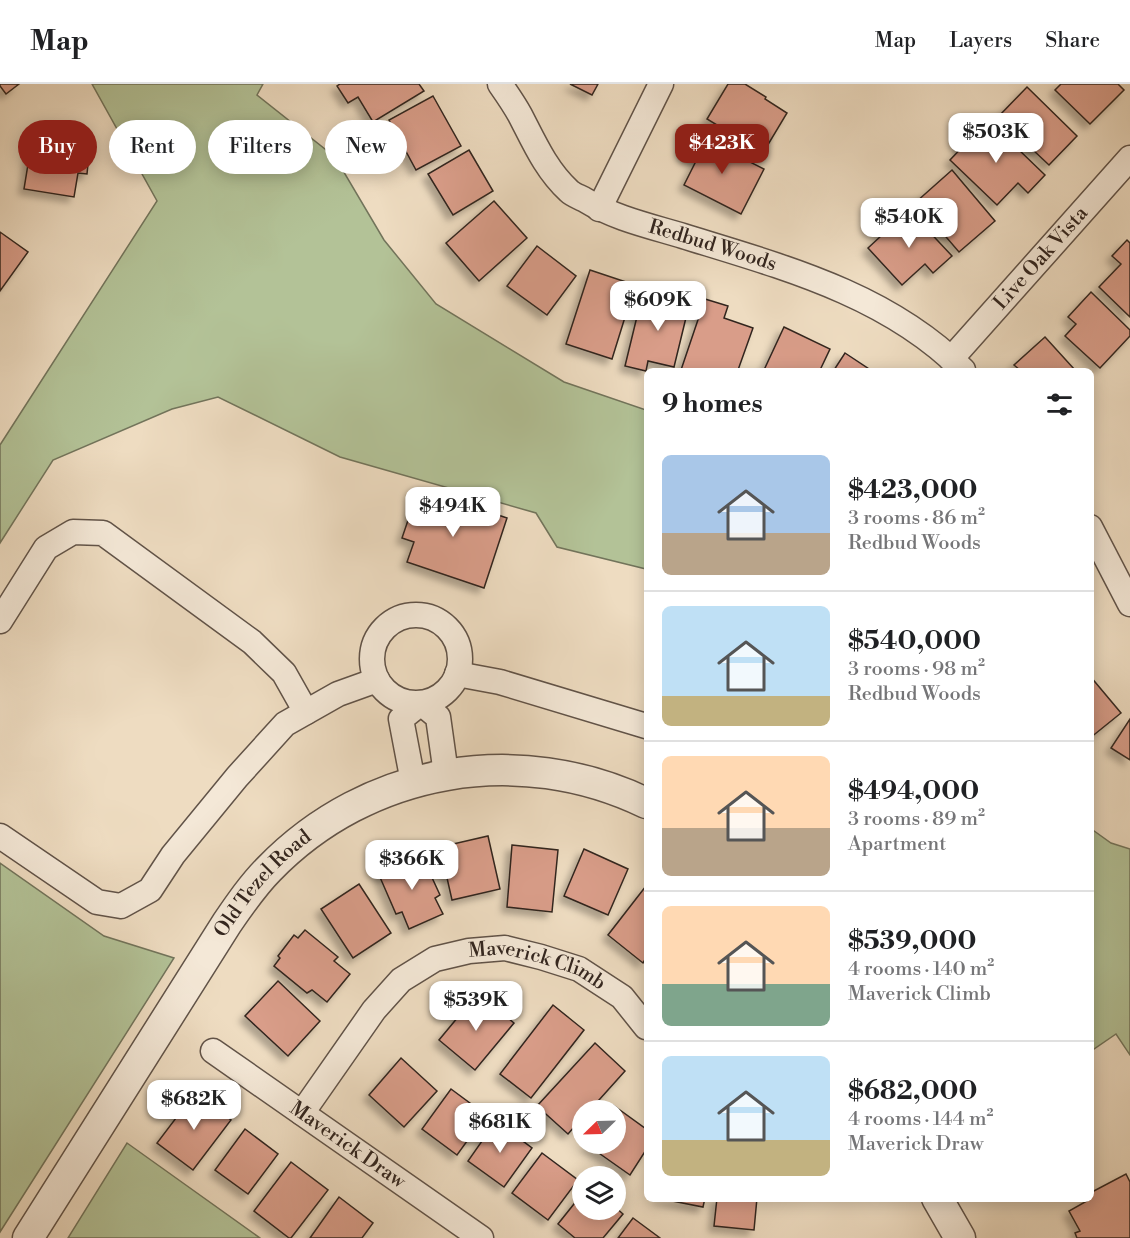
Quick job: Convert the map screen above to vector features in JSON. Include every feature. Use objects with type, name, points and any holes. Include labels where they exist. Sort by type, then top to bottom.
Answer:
[{"type":"street","name":"Redbud Woods","points":[[500,84],[545,163],[570,192],[599,209],[767,261],[819,280],[906,324],[957,364]]},
{"type":"street","points":[[599,209],[662,84]]},
{"type":"street","name":"Live Oak Vista","points":[[957,364],[1130,158]]},
{"type":"street","points":[[0,621],[46,548],[73,532],[103,533],[252,642],[284,674],[306,712]]},
{"type":"street","points":[[1094,535],[1130,604]]},
{"type":"street","points":[[407,615],[421,615],[435,619],[447,627],[455,639],[460,667],[457,674],[446,692],[435,699],[421,703],[406,702],[392,696],[377,680],[371,658],[374,644],[381,630],[407,615]]},
{"type":"street","points":[[457,674],[500,682],[644,725]]},
{"type":"street","points":[[0,836],[97,902],[121,906],[150,890],[173,855],[237,777],[285,724],[338,694],[377,680]]},
{"type":"street","points":[[421,703],[438,717],[446,774]]},
{"type":"street","points":[[413,782],[401,719],[421,703]]},
{"type":"street","name":"Old Tezel Road","points":[[28,1238],[246,895],[268,869],[321,825],[350,807],[381,793],[446,774],[480,770],[548,772],[614,789],[644,802]]},
{"type":"street","name":"Maverick Climb","points":[[302,1113],[374,1010],[401,980],[435,959],[469,951],[505,948],[541,957],[579,969],[622,997],[644,1024]]},
{"type":"street","name":"Maverick Draw","points":[[213,1051],[481,1238]]},
{"type":"street","points":[[939,1202],[960,1238]]},
{"type":"green space","points":[[92,84],[263,84],[257,95],[288,120],[208,120],[208,174],[313,174],[313,140],[325,149],[325,174],[345,174],[384,240],[436,304],[564,382],[644,409],[644,569],[557,547],[536,513],[340,457],[218,397],[172,409],[53,460],[0,543],[0,445],[157,201],[142,174],[196,174],[196,120],[112,120]]},
{"type":"green space","points":[[1094,831],[1111,843],[1130,849],[1130,1055],[1116,1034],[1094,1049]]},
{"type":"green space","points":[[0,863],[104,936],[174,958],[0,1232]]},
{"type":"green space","points":[[127,1143],[260,1238],[68,1238]]},
{"type":"building","points":[[0,84],[19,84],[6,94]]},
{"type":"building","points":[[340,84],[419,84],[424,91],[376,120],[372,120],[358,97],[348,103],[337,86]]},
{"type":"building","points":[[570,84],[598,84],[592,95]]},
{"type":"building","points":[[728,84],[745,84],[787,113],[763,153],[707,119]]},
{"type":"building","points":[[1061,84],[1118,84],[1124,90],[1090,124],[1055,90]]},
{"type":"building","points":[[1027,87],[1077,136],[1049,165],[998,117]]},
{"type":"building","points":[[433,96],[461,146],[416,170],[407,153],[407,120],[389,120]]},
{"type":"building","points":[[988,120],[1045,175],[1028,193],[1018,183],[997,205],[950,160]]},
{"type":"building","points":[[695,134],[764,169],[741,214],[684,185],[697,159],[685,153]]},
{"type":"building","points":[[469,150],[493,191],[453,215],[428,174]]},
{"type":"building","points":[[952,170],[995,221],[959,252],[916,202]]},
{"type":"building","points":[[26,174],[78,174],[74,197],[24,189]]},
{"type":"building","points":[[494,201],[527,238],[479,281],[446,243]]},
{"type":"building","points":[[909,210],[952,256],[933,273],[925,264],[902,285],[868,248]]},
{"type":"building","points":[[0,232],[28,252],[0,291]]},
{"type":"building","points":[[1127,240],[1130,243],[1130,317],[1099,287],[1121,264],[1112,256]]},
{"type":"building","points":[[537,246],[576,276],[547,315],[507,286]]},
{"type":"building","points":[[590,270],[635,285],[612,359],[566,344]]},
{"type":"building","points":[[666,290],[691,297],[674,367],[648,361],[644,371],[625,366],[641,300],[662,305]]},
{"type":"building","points":[[1091,292],[1130,330],[1130,336],[1100,368],[1065,336],[1076,324],[1068,317]]},
{"type":"building","points":[[705,299],[728,306],[724,318],[753,328],[739,368],[682,368]]},
{"type":"building","points":[[784,327],[830,349],[821,368],[765,368]]},
{"type":"building","points":[[1045,337],[1073,368],[1018,368],[1014,365]]},
{"type":"building","points":[[845,353],[868,368],[835,368]]},
{"type":"building","points":[[419,488],[507,518],[484,588],[407,562],[414,542],[402,538]]},
{"type":"building","points":[[1094,681],[1121,713],[1094,735]]},
{"type":"building","points":[[1130,719],[1130,760],[1111,748]]},
{"type":"building","points":[[488,836],[500,889],[452,900],[440,847]]},
{"type":"building","points":[[512,845],[558,850],[552,912],[507,907]]},
{"type":"building","points":[[584,849],[628,869],[608,915],[564,896]]},
{"type":"building","points":[[410,855],[413,860],[422,856],[440,895],[435,898],[443,914],[409,929],[402,912],[396,914],[379,875],[388,871],[386,866]]},
{"type":"building","points":[[359,884],[391,933],[353,958],[321,909]]},
{"type":"building","points":[[644,889],[643,963],[608,935]]},
{"type":"building","points":[[305,930],[338,957],[334,961],[350,974],[327,1002],[312,990],[307,993],[274,966],[280,958],[278,956],[294,935],[298,938]]},
{"type":"building","points":[[278,981],[320,1021],[288,1056],[245,1016]]},
{"type":"building","points":[[478,993],[514,1023],[475,1070],[439,1040]]},
{"type":"building","points":[[553,1005],[584,1030],[531,1098],[500,1074]]},
{"type":"building","points":[[595,1043],[625,1071],[599,1100],[572,1100],[572,1129],[568,1134],[537,1106]]},
{"type":"building","points":[[401,1058],[437,1091],[404,1127],[369,1095]]},
{"type":"building","points":[[451,1089],[486,1115],[457,1155],[422,1129]]},
{"type":"building","points":[[195,1093],[231,1120],[193,1170],[157,1143]]},
{"type":"building","points":[[626,1114],[644,1128],[644,1153],[630,1175],[626,1172],[626,1166],[617,1166],[600,1154],[626,1154]]},
{"type":"building","points":[[496,1121],[532,1148],[504,1187],[468,1161]]},
{"type":"building","points":[[245,1129],[278,1154],[248,1194],[215,1170]]},
{"type":"building","points":[[542,1153],[572,1176],[572,1188],[548,1220],[512,1193]]},
{"type":"building","points":[[291,1162],[328,1190],[289,1238],[254,1211]]},
{"type":"building","points":[[1126,1174],[1130,1182],[1130,1238],[1077,1238],[1075,1233],[1080,1231],[1069,1211],[1085,1202],[1094,1202],[1094,1191]]},
{"type":"building","points":[[339,1197],[373,1223],[362,1238],[310,1238]]},
{"type":"building","points":[[677,1202],[704,1202],[703,1207]]},
{"type":"building","points":[[717,1202],[757,1202],[754,1230],[714,1226]]},
{"type":"building","points":[[572,1206],[572,1220],[618,1220],[603,1238],[575,1238],[558,1224]]},
{"type":"building","points":[[633,1218],[660,1238],[618,1238]]}]
